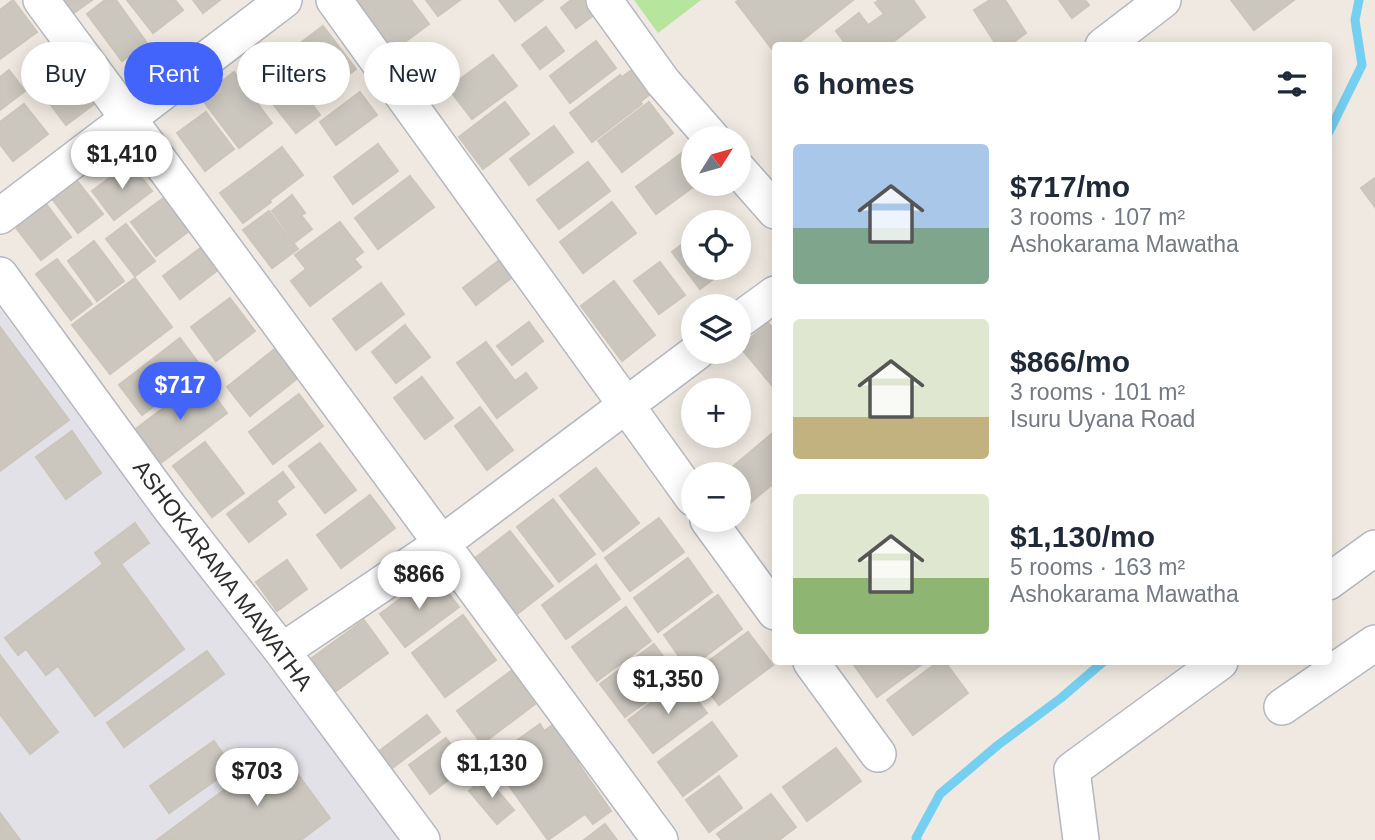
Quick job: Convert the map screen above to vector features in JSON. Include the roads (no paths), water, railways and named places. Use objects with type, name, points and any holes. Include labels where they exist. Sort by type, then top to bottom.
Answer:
[{"type":"street","points":[[41,0],[660,840]]},
{"type":"street","points":[[0,216],[284,0]]},
{"type":"street","points":[[334,0],[681,482]]},
{"type":"street","points":[[604,0],[663,82],[702,126]]},
{"type":"street","points":[[1108,42],[1163,0]]},
{"type":"street","points":[[751,184],[772,208]]},
{"type":"street","name":"ASHOKARAMA MAWATHA","points":[[0,275],[170,508],[282,651],[422,840]]},
{"type":"street","points":[[751,312],[772,296]]},
{"type":"street","points":[[282,651],[441,544],[681,364]]},
{"type":"street","points":[[717,532],[772,608]]},
{"type":"street","points":[[1332,579],[1375,548]]},
{"type":"street","points":[[1282,707],[1375,643]]},
{"type":"street","points":[[813,665],[878,754]]},
{"type":"street","points":[[1080,840],[1072,770],[1216,665]]},
{"type":"waterway","points":[[1332,126],[1362,65],[1355,20],[1359,0]]},
{"type":"waterway","points":[[917,840],[940,794],[1100,665]]}]
